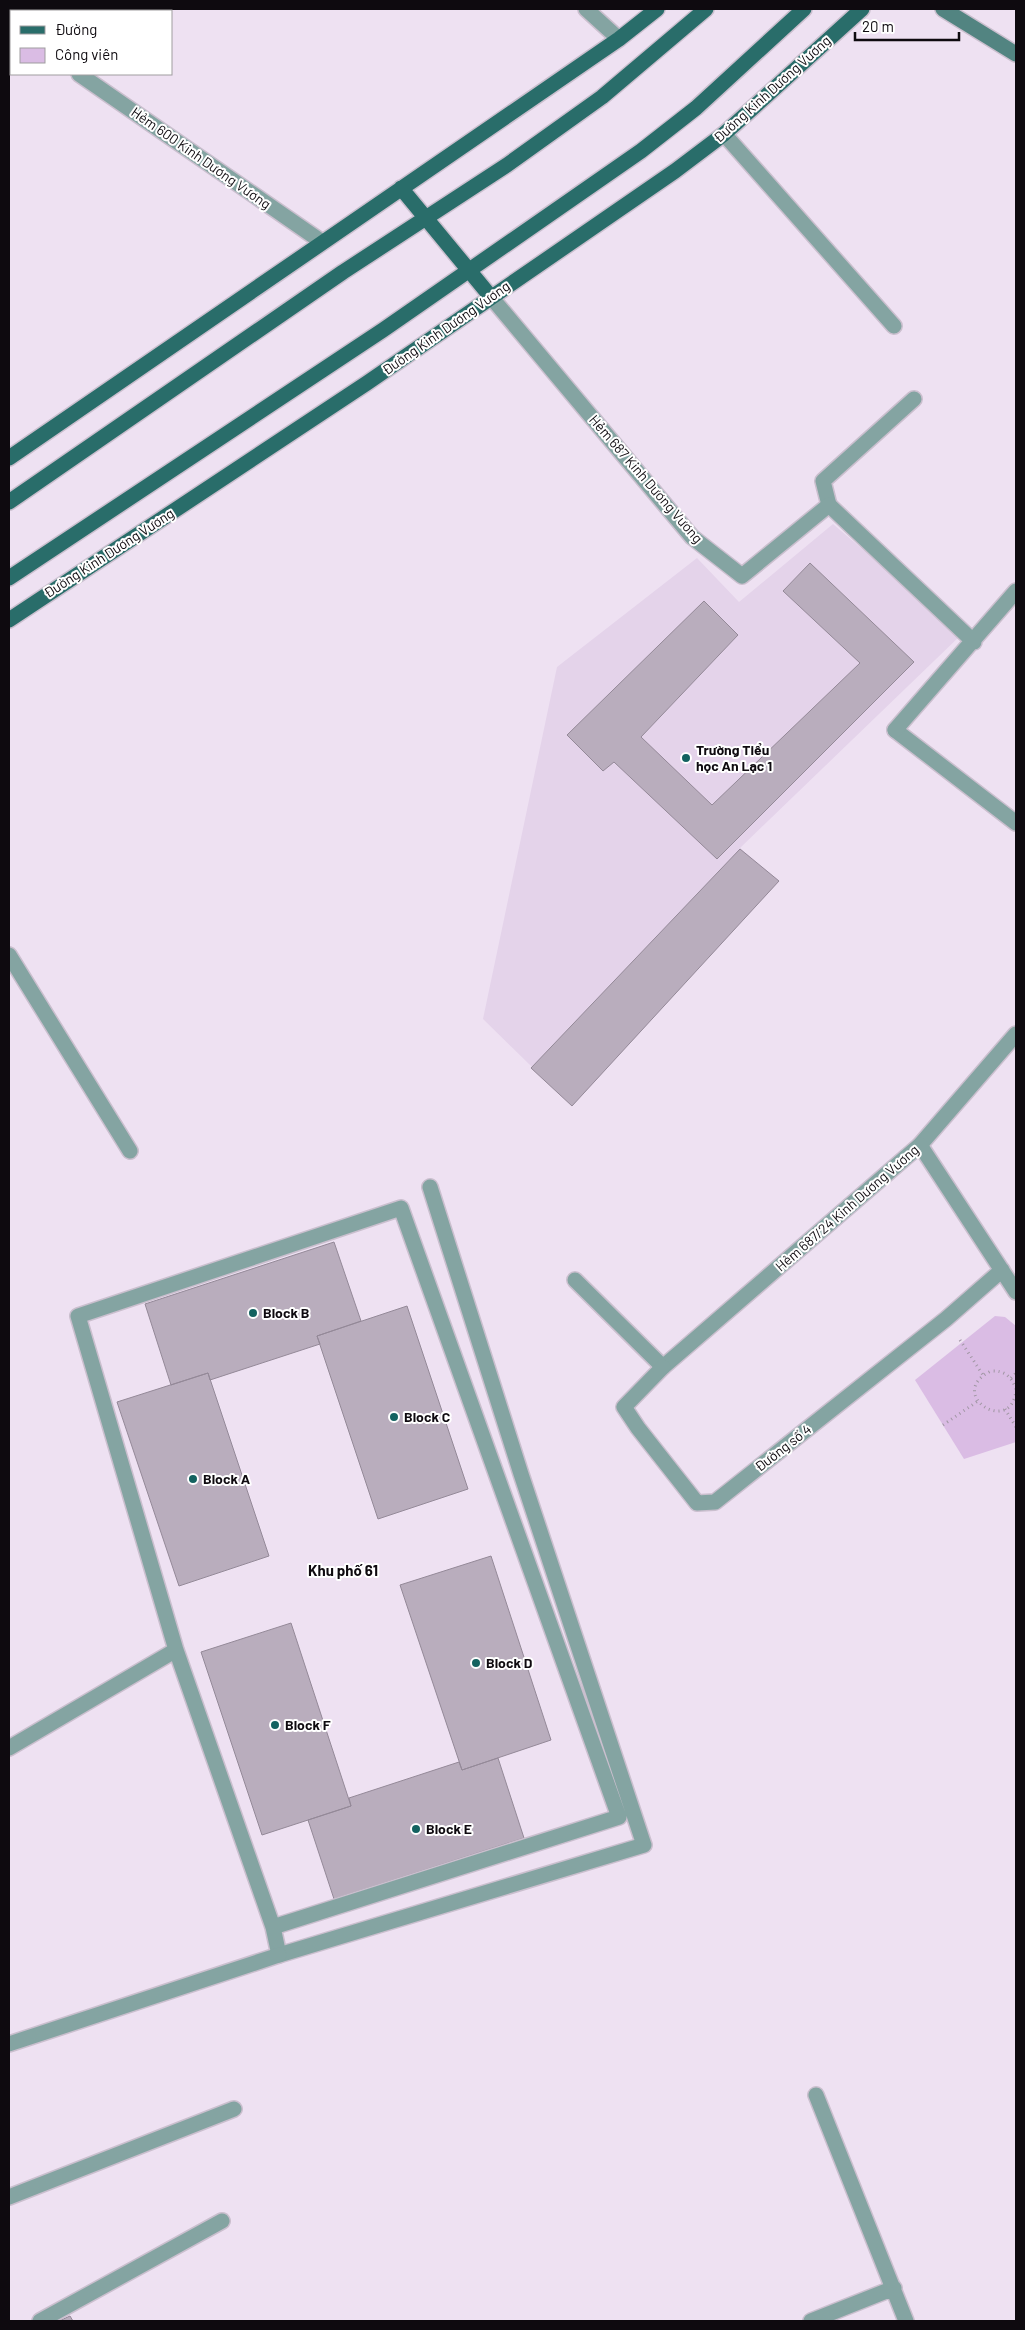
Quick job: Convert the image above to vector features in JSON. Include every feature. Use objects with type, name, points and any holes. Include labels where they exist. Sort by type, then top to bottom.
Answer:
[{"type":"main road","points":[[9,458],[618,40],[657,9]]},
{"type":"main road","points":[[9,502],[602,98],[706,9]]},
{"type":"main road","points":[[9,578],[470,271],[641,152],[696,108],[804,9]]},
{"type":"main road","name":"Đường Kinh Dương Vương","points":[[9,620],[358,389],[667,176],[724,134],[862,9]]},
{"type":"main road","points":[[401,188],[491,297]]},
{"type":"street","points":[[586,9],[618,40]]},
{"type":"street","points":[[943,9],[1016,54]]},
{"type":"street","name":"Hẻm 600 Kinh Dương Vương","points":[[80,75],[322,242]]},
{"type":"street","points":[[724,134],[894,326]]},
{"type":"street","name":"Hẻm 687 Kinh Dương Vương","points":[[491,297],[692,537],[742,576],[829,505]]},
{"type":"street","points":[[914,399],[822,481],[829,505],[974,642]]},
{"type":"street","points":[[1016,591],[974,642],[895,730],[1016,824]]},
{"type":"street","points":[[9,955],[130,1151]]},
{"type":"street","name":"Hẻm 687/24 Kinh Dương Vương","points":[[663,1367],[920,1145],[1016,1034]]},
{"type":"street","points":[[920,1145],[1016,1292]]},
{"type":"street","points":[[9,2044],[279,1955],[644,1845],[521,1474],[430,1187]]},
{"type":"street","points":[[273,1927],[618,1817],[401,1208],[78,1316],[176,1650],[273,1927],[279,1955]]},
{"type":"street","name":"Đường số 4","points":[[663,1367],[624,1407],[638,1428],[697,1503],[715,1502],[946,1318],[1002,1270]]},
{"type":"street","points":[[575,1280],[663,1367]]},
{"type":"street","points":[[9,1748],[176,1650]]},
{"type":"street","points":[[816,2095],[906,2321]]},
{"type":"street","points":[[9,2197],[234,2109]]},
{"type":"street","points":[[40,2321],[222,2221]]},
{"type":"street","points":[[811,2321],[894,2288]]},
{"type":"path","points":[[946,1318],[983,1375]]},
{"type":"path","points":[[998,1370],[1011,1378],[1016,1389],[1013,1402],[1005,1409],[989,1410],[975,1397],[976,1384],[983,1375],[998,1370]]},
{"type":"path","points":[[1011,1378],[1016,1373]]},
{"type":"path","points":[[943,1425],[978,1401]]},
{"type":"path","points":[[1005,1409],[1016,1427]]},
{"type":"shaded area","name":"Trường Tiểu học An Lạc 1","points":[[833,524],[962,634],[740,848],[779,881],[572,1106],[483,1019],[557,667],[697,558],[739,602]]},
{"type":"green space","points":[[995,1316],[1005,1317],[1016,1326],[1016,1442],[964,1459],[915,1380]]},
{"type":"building","points":[[810,563],[914,662],[717,859],[614,762],[603,771],[567,735],[704,601],[738,635],[641,737],[712,805],[860,663],[783,591]]},
{"type":"building","points":[[740,849],[779,881],[572,1106],[531,1068]]},
{"type":"building","name":"Block B","points":[[334,1242],[361,1321],[317,1336],[320,1344],[210,1380],[208,1373],[171,1385],[145,1304]]},
{"type":"building","name":"Block C","points":[[407,1306],[468,1489],[378,1519],[317,1336]]},
{"type":"building","name":"Block A","points":[[208,1373],[269,1556],[179,1586],[117,1402]]},
{"type":"building","name":"Block D","points":[[491,1556],[551,1740],[462,1770],[400,1585]]},
{"type":"building","name":"Block F","points":[[291,1623],[351,1806],[262,1835],[201,1652]]},
{"type":"building","name":"Block E","points":[[498,1758],[524,1838],[334,1899],[308,1820],[351,1806],[349,1798],[459,1762],[462,1770]]},
{"type":"building","points":[[70,2316],[73,2321],[59,2321]]},
{"type":"place","name":"Trường Tiểu học An Lạc 1","points":[[686,758]]},
{"type":"place","name":"Block B","points":[[253,1313]]},
{"type":"place","name":"Block C","points":[[394,1417]]},
{"type":"place","name":"Block A","points":[[193,1479]]},
{"type":"place","name":"Block D","points":[[476,1663]]},
{"type":"place","name":"Block F","points":[[275,1725]]},
{"type":"place","name":"Block E","points":[[416,1829]]},
{"type":"district","name":"Khu phố 61","points":[[343,1571]]}]
